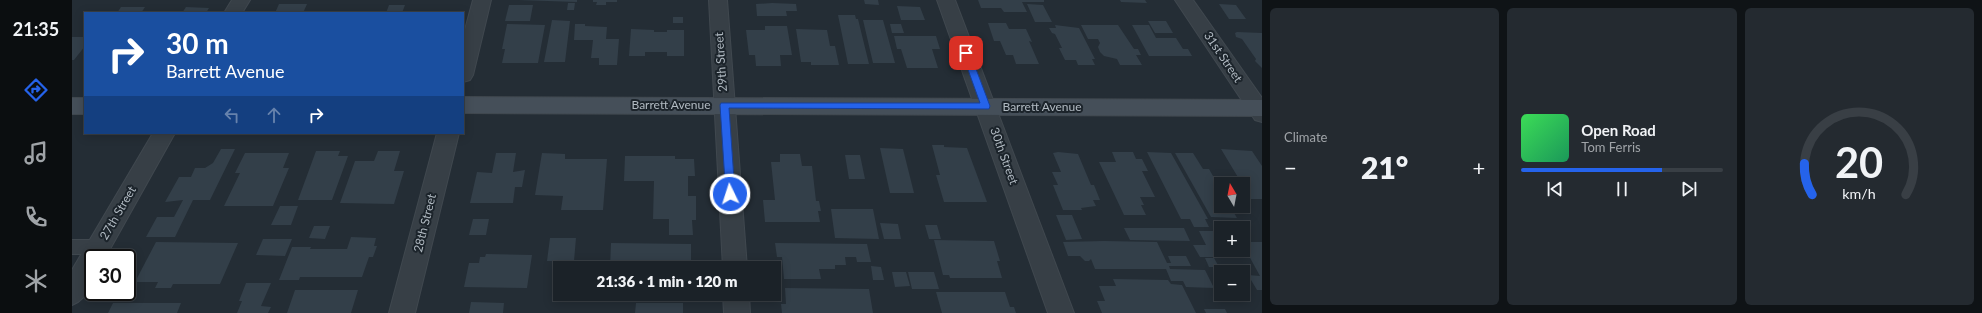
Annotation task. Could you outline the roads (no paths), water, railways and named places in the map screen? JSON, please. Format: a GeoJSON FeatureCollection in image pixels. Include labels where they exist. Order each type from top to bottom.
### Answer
{"type":"FeatureCollection","features":[{"type":"Feature","properties":{"kind":"main road","name":"Barrett Avenue"},"geometry":{"type":"LineString","coordinates":[[464,105],[986,106],[1261,110]]}},
{"type":"Feature","properties":{"kind":"main road"},"geometry":{"type":"LineString","coordinates":[[72,106],[84,106]]}},
{"type":"Feature","properties":{"kind":"street"},"geometry":{"type":"LineString","coordinates":[[234,12],[240,0]]}},
{"type":"Feature","properties":{"kind":"street"},"geometry":{"type":"LineString","coordinates":[[464,71],[482,0]]}},
{"type":"Feature","properties":{"kind":"street","name":"29th Street"},"geometry":{"type":"LineString","coordinates":[[718,0],[735,261]]}},
{"type":"Feature","properties":{"kind":"street","name":"30th Street"},"geometry":{"type":"LineString","coordinates":[[946,0],[1062,313]]}},
{"type":"Feature","properties":{"kind":"street","name":"31st Street"},"geometry":{"type":"LineString","coordinates":[[1184,0],[1261,110]]}},
{"type":"Feature","properties":{"kind":"street","name":"27th Street"},"geometry":{"type":"LineString","coordinates":[[72,293],[163,134]]}},
{"type":"Feature","properties":{"kind":"street","name":"28th Street"},"geometry":{"type":"LineString","coordinates":[[402,313],[448,134]]}},
{"type":"Feature","properties":{"kind":"street"},"geometry":{"type":"LineString","coordinates":[[736,301],[737,313]]}},
{"type":"Feature","properties":{"kind":"lane"},"geometry":{"type":"LineString","coordinates":[[72,247],[98,247]]}}]}
